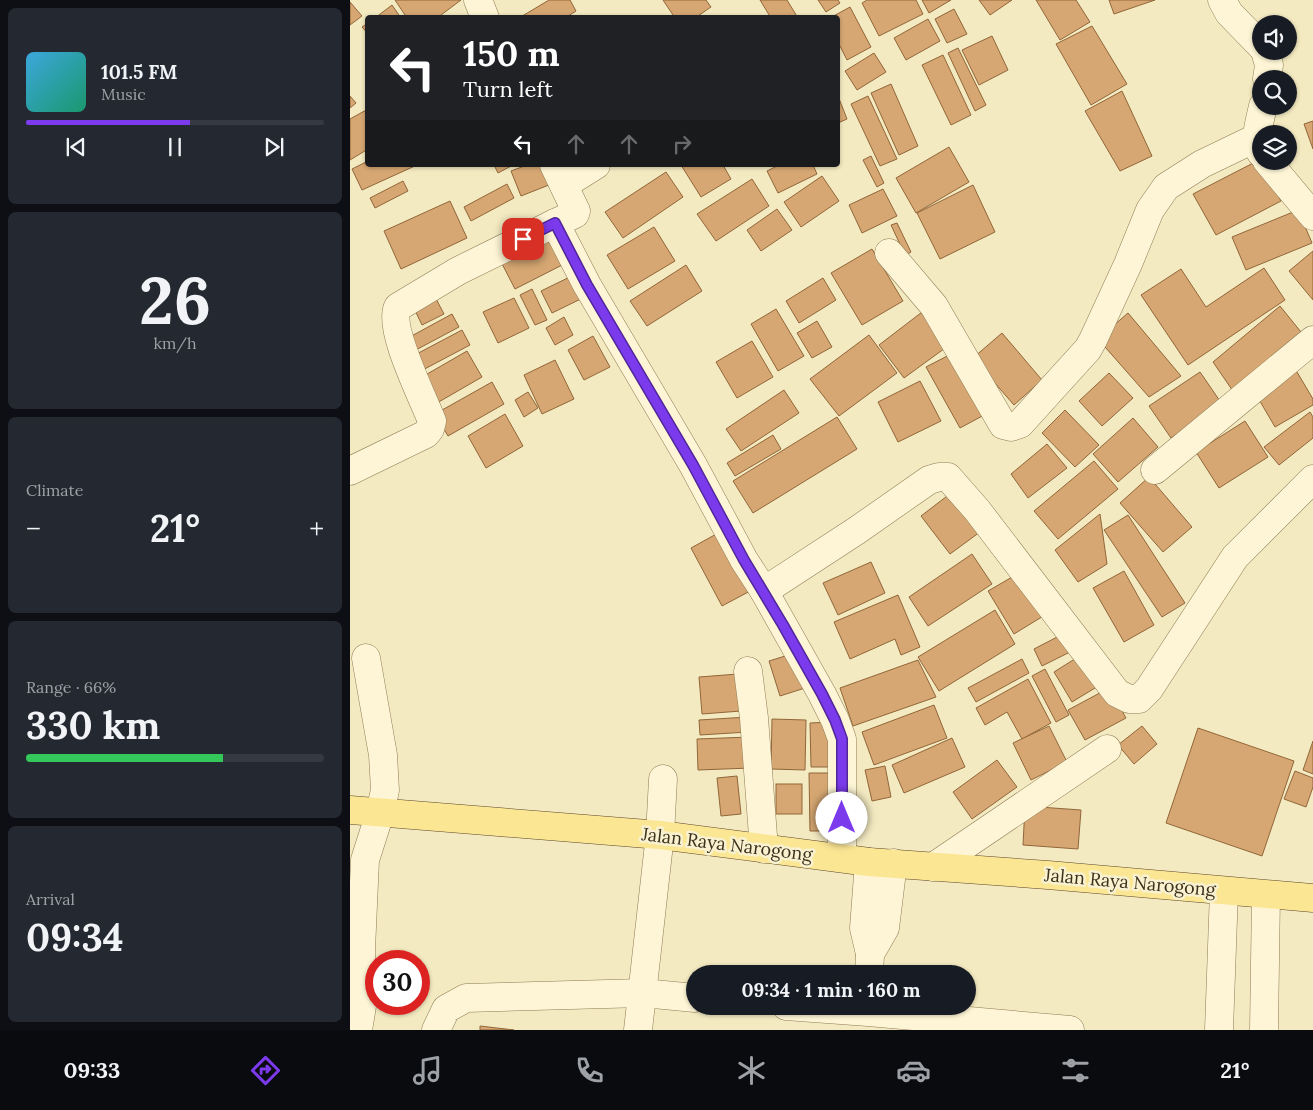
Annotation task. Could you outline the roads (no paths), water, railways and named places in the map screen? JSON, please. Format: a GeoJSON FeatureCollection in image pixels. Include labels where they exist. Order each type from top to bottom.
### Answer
{"type":"FeatureCollection","features":[{"type":"Feature","properties":{"kind":"main road","name":"Jalan Raya Narogong"},"geometry":{"type":"LineString","coordinates":[[350,810],[380,814],[660,835],[933,867],[1313,898]]}},
{"type":"Feature","properties":{"kind":"street"},"geometry":{"type":"LineString","coordinates":[[478,0],[484,15]]}},
{"type":"Feature","properties":{"kind":"street"},"geometry":{"type":"LineString","coordinates":[[1233,4],[1252,32]]}},
{"type":"Feature","properties":{"kind":"street"},"geometry":{"type":"LineString","coordinates":[[890,253],[934,306],[1003,425],[1011,427],[1020,424],[1088,349],[1128,264],[1150,210],[1166,186],[1202,164],[1252,152]]}},
{"type":"Feature","properties":{"kind":"street"},"geometry":{"type":"LineString","coordinates":[[353,462],[426,434],[430,429],[432,421],[399,342],[395,315],[398,306],[458,270],[575,214],[576,211],[559,175],[589,167]]}},
{"type":"Feature","properties":{"kind":"street"},"geometry":{"type":"LineString","coordinates":[[1277,170],[1313,216]]}},
{"type":"Feature","properties":{"kind":"street"},"geometry":{"type":"LineString","coordinates":[[555,223],[587,285],[693,465],[744,560],[764,591],[835,720],[842,739],[842,857]]}},
{"type":"Feature","properties":{"kind":"street"},"geometry":{"type":"LineString","coordinates":[[1155,470],[1313,340]]}},
{"type":"Feature","properties":{"kind":"street"},"geometry":{"type":"LineString","coordinates":[[764,591],[856,531],[929,480],[939,477],[948,478],[977,510],[1117,693],[1129,700],[1139,699],[1149,689],[1235,557],[1313,479]]}},
{"type":"Feature","properties":{"kind":"street"},"geometry":{"type":"LineString","coordinates":[[358,1030],[362,1006],[361,950],[365,860],[380,814],[385,790],[383,755],[366,658]]}},
{"type":"Feature","properties":{"kind":"street"},"geometry":{"type":"LineString","coordinates":[[748,671],[754,718],[764,848]]}},
{"type":"Feature","properties":{"kind":"street"},"geometry":{"type":"LineString","coordinates":[[933,867],[1107,749]]}},
{"type":"Feature","properties":{"kind":"street"},"geometry":{"type":"LineString","coordinates":[[638,1030],[660,835],[663,779]]}},
{"type":"Feature","properties":{"kind":"street"},"geometry":{"type":"LineString","coordinates":[[869,964],[864,928],[881,862]]}},
{"type":"Feature","properties":{"kind":"street"},"geometry":{"type":"LineString","coordinates":[[1219,1030],[1224,891]]}},
{"type":"Feature","properties":{"kind":"street"},"geometry":{"type":"LineString","coordinates":[[1264,1030],[1266,895]]}},
{"type":"Feature","properties":{"kind":"street"},"geometry":{"type":"LineString","coordinates":[[436,1030],[446,1009],[466,998],[643,993],[686,997]]}},
{"type":"Feature","properties":{"kind":"street"},"geometry":{"type":"LineString","coordinates":[[867,1016],[1070,1030]]}}]}
